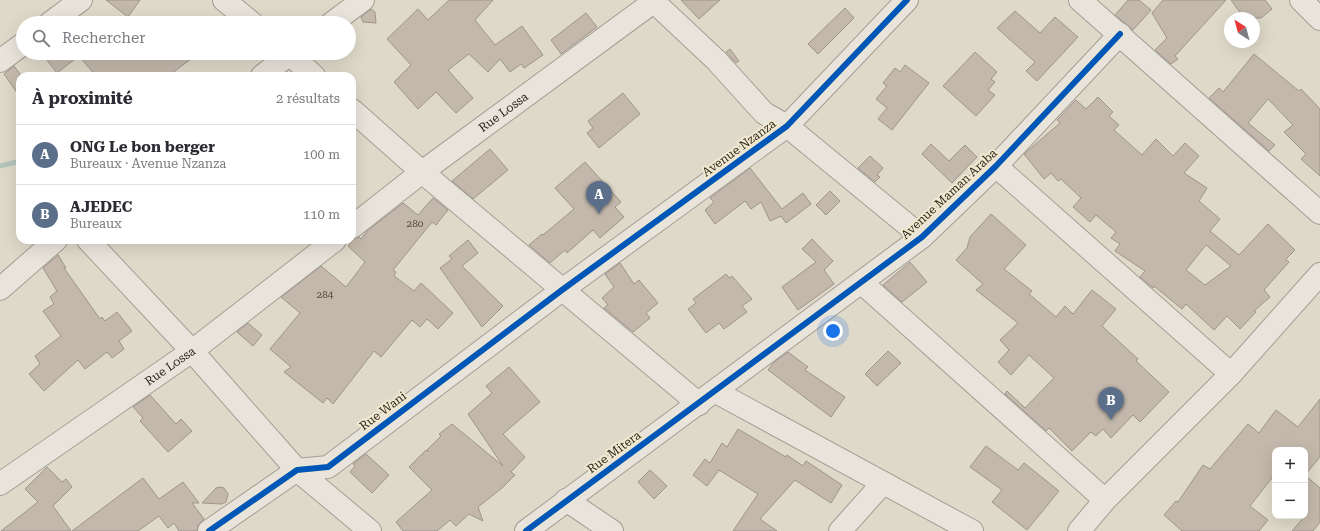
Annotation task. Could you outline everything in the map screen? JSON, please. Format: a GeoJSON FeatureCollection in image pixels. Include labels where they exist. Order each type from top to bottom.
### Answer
{"type":"FeatureCollection","features":[{"type":"Feature","properties":{"kind":"street"},"geometry":{"type":"LineString","coordinates":[[59,16],[80,0]]}},
{"type":"Feature","properties":{"kind":"street"},"geometry":{"type":"LineString","coordinates":[[224,0],[243,16]]}},
{"type":"Feature","properties":{"kind":"street"},"geometry":{"type":"LineString","coordinates":[[341,16],[363,0]]}},
{"type":"Feature","properties":{"kind":"street","name":"Avenue Nzanza"},"geometry":{"type":"LineString","coordinates":[[562,290],[787,126],[907,0]]}},
{"type":"Feature","properties":{"kind":"street"},"geometry":{"type":"LineString","coordinates":[[1080,0],[1320,213]]}},
{"type":"Feature","properties":{"kind":"street"},"geometry":{"type":"LineString","coordinates":[[1301,0],[1320,19]]}},
{"type":"Feature","properties":{"kind":"street"},"geometry":{"type":"LineString","coordinates":[[654,1],[716,60],[764,113],[787,126],[922,237]]}},
{"type":"Feature","properties":{"kind":"street","name":"Rue Lossa"},"geometry":{"type":"LineString","coordinates":[[356,224],[422,172],[654,1]]}},
{"type":"Feature","properties":{"kind":"street","name":"Avenue Maman Araba"},"geometry":{"type":"LineString","coordinates":[[707,398],[922,237],[996,166],[1120,34]]}},
{"type":"Feature","properties":{"kind":"street"},"geometry":{"type":"LineString","coordinates":[[0,61],[16,49]]}},
{"type":"Feature","properties":{"kind":"street"},"geometry":{"type":"LineString","coordinates":[[267,72],[281,60]]}},
{"type":"Feature","properties":{"kind":"street"},"geometry":{"type":"LineString","coordinates":[[297,60],[310,72]]}},
{"type":"Feature","properties":{"kind":"street"},"geometry":{"type":"LineString","coordinates":[[356,114],[422,172],[562,290],[707,398],[883,484],[972,531]]}},
{"type":"Feature","properties":{"kind":"street"},"geometry":{"type":"LineString","coordinates":[[996,166],[1231,374]]}},
{"type":"Feature","properties":{"kind":"street"},"geometry":{"type":"LineString","coordinates":[[0,289],[51,244]]}},
{"type":"Feature","properties":{"kind":"street"},"geometry":{"type":"LineString","coordinates":[[92,244],[192,351],[298,470],[370,531]]}},
{"type":"Feature","properties":{"kind":"street","name":"Rue Lossa"},"geometry":{"type":"LineString","coordinates":[[0,484],[192,351],[330,244]]}},
{"type":"Feature","properties":{"kind":"street"},"geometry":{"type":"LineString","coordinates":[[1079,531],[1105,500],[1231,374],[1320,274]]}},
{"type":"Feature","properties":{"kind":"street"},"geometry":{"type":"LineString","coordinates":[[862,283],[1105,500]]}},
{"type":"Feature","properties":{"kind":"street","name":"Rue Wani"},"geometry":{"type":"LineString","coordinates":[[208,531],[298,470],[328,467],[562,290]]}},
{"type":"Feature","properties":{"kind":"street","name":"Rue Mitera"},"geometry":{"type":"LineString","coordinates":[[526,531],[566,500],[707,398]]}},
{"type":"Feature","properties":{"kind":"street"},"geometry":{"type":"LineString","coordinates":[[840,531],[883,484]]}},
{"type":"Feature","properties":{"kind":"street"},"geometry":{"type":"LineString","coordinates":[[566,500],[612,531]]}},
{"type":"Feature","properties":{"kind":"building"},"geometry":{"type":"Polygon","coordinates":[[[106,0],[140,0],[129,16],[106,0]]]}},
{"type":"Feature","properties":{"kind":"building"},"geometry":{"type":"Polygon","coordinates":[[[449,0],[493,0],[475,20],[495,45],[522,26],[543,55],[524,68],[521,64],[510,72],[500,59],[488,72],[469,54],[448,70],[473,98],[456,113],[436,92],[418,109],[394,82],[411,65],[387,39],[418,9],[428,20],[449,0]]]}},
{"type":"Feature","properties":{"kind":"building"},"geometry":{"type":"Polygon","coordinates":[[[681,0],[720,0],[699,19],[681,0]]]}},
{"type":"Feature","properties":{"kind":"building"},"geometry":{"type":"Polygon","coordinates":[[[1128,0],[1139,0],[1151,10],[1133,30],[1115,15],[1128,0]]]}},
{"type":"Feature","properties":{"kind":"building"},"geometry":{"type":"Polygon","coordinates":[[[1163,0],[1226,0],[1175,56],[1178,59],[1171,64],[1155,50],[1167,38],[1152,13],[1163,0]]]}},
{"type":"Feature","properties":{"kind":"building"},"geometry":{"type":"Polygon","coordinates":[[[1231,0],[1265,0],[1272,9],[1261,18],[1260,12],[1240,12],[1231,0]]]}},
{"type":"Feature","properties":{"kind":"building"},"geometry":{"type":"Polygon","coordinates":[[[845,8],[854,18],[818,54],[808,44],[845,8]]]}},
{"type":"Feature","properties":{"kind":"building"},"geometry":{"type":"Polygon","coordinates":[[[371,9],[375,12],[376,23],[363,22],[361,17],[371,9]]]}},
{"type":"Feature","properties":{"kind":"building"},"geometry":{"type":"Polygon","coordinates":[[[1015,11],[1040,33],[1055,17],[1078,37],[1037,81],[1026,71],[1035,62],[997,28],[1015,11]]]}},
{"type":"Feature","properties":{"kind":"building"},"geometry":{"type":"Polygon","coordinates":[[[586,13],[597,27],[561,54],[551,40],[586,13]]]}},
{"type":"Feature","properties":{"kind":"building"},"geometry":{"type":"Polygon","coordinates":[[[730,49],[739,61],[736,63],[726,52],[730,49]]]}},
{"type":"Feature","properties":{"kind":"building"},"geometry":{"type":"Polygon","coordinates":[[[975,52],[997,72],[991,79],[995,82],[988,90],[995,95],[976,116],[943,86],[975,52]]]}},
{"type":"Feature","properties":{"kind":"building"},"geometry":{"type":"Polygon","coordinates":[[[1254,54],[1299,91],[1301,89],[1320,109],[1320,176],[1301,159],[1306,154],[1284,132],[1293,125],[1268,99],[1248,123],[1275,145],[1269,151],[1209,98],[1219,88],[1223,92],[1254,54]]]}},
{"type":"Feature","properties":{"kind":"building"},"geometry":{"type":"Polygon","coordinates":[[[47,60],[74,60],[58,72],[56,72],[47,60]]]}},
{"type":"Feature","properties":{"kind":"building"},"geometry":{"type":"Polygon","coordinates":[[[82,60],[190,60],[173,72],[93,72],[82,60]]]}},
{"type":"Feature","properties":{"kind":"building"},"geometry":{"type":"Polygon","coordinates":[[[905,65],[929,83],[892,130],[878,119],[887,108],[876,99],[887,86],[883,83],[895,68],[900,72],[905,65]]]}},
{"type":"Feature","properties":{"kind":"building"},"geometry":{"type":"Polygon","coordinates":[[[14,66],[18,72],[16,72],[16,91],[4,74],[14,66]]]}},
{"type":"Feature","properties":{"kind":"building"},"geometry":{"type":"Polygon","coordinates":[[[623,93],[640,114],[599,148],[587,133],[593,128],[588,121],[623,93]]]}},
{"type":"Feature","properties":{"kind":"building"},"geometry":{"type":"Polygon","coordinates":[[[1098,97],[1113,112],[1109,116],[1119,125],[1114,130],[1142,155],[1156,139],[1173,156],[1185,143],[1199,156],[1184,173],[1207,188],[1199,201],[1220,219],[1210,231],[1239,255],[1268,224],[1295,250],[1286,259],[1289,262],[1264,290],[1270,297],[1254,311],[1256,312],[1240,329],[1227,316],[1214,330],[1186,304],[1182,309],[1154,286],[1153,288],[1140,277],[1145,271],[1115,251],[1120,244],[1111,238],[1116,232],[1096,215],[1090,222],[1073,207],[1081,198],[1061,179],[1058,181],[1051,173],[1044,179],[1024,154],[1060,123],[1057,120],[1076,100],[1086,109],[1098,97]],[[1206,245],[1186,270],[1205,285],[1231,266],[1206,245]]]}},
{"type":"Feature","properties":{"kind":"building"},"geometry":{"type":"Polygon","coordinates":[[[931,144],[949,161],[965,145],[977,157],[952,183],[922,154],[931,144]]]}},
{"type":"Feature","properties":{"kind":"building"},"geometry":{"type":"Polygon","coordinates":[[[490,149],[508,170],[473,199],[452,181],[490,149]]]}},
{"type":"Feature","properties":{"kind":"building"},"geometry":{"type":"Polygon","coordinates":[[[870,156],[883,168],[877,175],[880,177],[875,182],[858,168],[870,156]]]}},
{"type":"Feature","properties":{"kind":"building"},"geometry":{"type":"Polygon","coordinates":[[[585,162],[621,202],[615,207],[624,217],[600,238],[593,230],[567,253],[565,250],[550,263],[529,245],[574,209],[555,188],[585,162]]]}},
{"type":"Feature","properties":{"kind":"building"},"geometry":{"type":"Polygon","coordinates":[[[750,168],[782,209],[803,193],[811,204],[786,223],[781,216],[770,221],[761,202],[751,209],[745,201],[715,224],[705,210],[714,202],[710,198],[750,168]]]}},
{"type":"Feature","properties":{"kind":"building"},"geometry":{"type":"Polygon","coordinates":[[[830,191],[840,201],[826,215],[816,205],[830,191]]]}},
{"type":"Feature","properties":{"kind":"building"},"geometry":{"type":"Polygon","coordinates":[[[433,198],[448,210],[436,225],[432,222],[393,270],[396,272],[394,276],[414,291],[421,283],[453,313],[438,329],[427,319],[420,327],[412,320],[381,357],[374,351],[333,404],[327,398],[323,403],[284,372],[291,367],[270,349],[300,313],[281,297],[321,266],[346,287],[365,262],[348,246],[350,244],[356,244],[356,238],[359,237],[361,239],[367,231],[403,203],[418,215],[433,198]]]}},
{"type":"Feature","properties":{"kind":"building"},"geometry":{"type":"Polygon","coordinates":[[[991,214],[1026,245],[1004,269],[1032,291],[1029,294],[1056,317],[1065,306],[1073,314],[1092,290],[1116,309],[1102,326],[1138,359],[1136,361],[1169,392],[1140,422],[1133,415],[1111,438],[1103,429],[1096,436],[1091,432],[1072,451],[1049,428],[1046,431],[1005,394],[1007,391],[1025,408],[1054,378],[1029,355],[1011,375],[998,362],[1009,350],[1000,340],[1018,323],[976,290],[983,284],[956,260],[967,248],[970,237],[991,214]]]}},
{"type":"Feature","properties":{"kind":"building"},"geometry":{"type":"Polygon","coordinates":[[[812,239],[833,261],[824,270],[834,284],[798,310],[782,287],[816,262],[802,249],[812,239]]]}},
{"type":"Feature","properties":{"kind":"building"},"geometry":{"type":"Polygon","coordinates":[[[468,240],[478,253],[462,266],[503,306],[482,327],[440,268],[452,259],[449,256],[468,240]]]}},
{"type":"Feature","properties":{"kind":"building"},"geometry":{"type":"Polygon","coordinates":[[[58,255],[66,268],[64,268],[100,319],[102,317],[105,321],[117,312],[132,331],[119,341],[124,349],[112,358],[107,352],[85,369],[78,360],[44,391],[29,374],[40,364],[35,356],[61,336],[43,311],[54,304],[50,297],[57,291],[43,268],[58,255]]]}},
{"type":"Feature","properties":{"kind":"building"},"geometry":{"type":"Polygon","coordinates":[[[910,262],[927,282],[902,302],[883,285],[910,262]]]}},
{"type":"Feature","properties":{"kind":"building"},"geometry":{"type":"Polygon","coordinates":[[[620,263],[634,284],[639,280],[658,303],[646,313],[650,318],[633,332],[604,308],[608,305],[602,298],[614,287],[605,274],[620,263]]]}},
{"type":"Feature","properties":{"kind":"building"},"geometry":{"type":"Polygon","coordinates":[[[726,274],[729,278],[732,276],[752,299],[742,306],[747,312],[724,329],[719,323],[706,333],[688,309],[696,303],[693,299],[726,274]]]}},
{"type":"Feature","properties":{"kind":"building"},"geometry":{"type":"Polygon","coordinates":[[[248,323],[262,335],[253,346],[237,332],[248,323]]]}},
{"type":"Feature","properties":{"kind":"building"},"geometry":{"type":"Polygon","coordinates":[[[888,351],[901,363],[877,386],[865,374],[888,351]]]}},
{"type":"Feature","properties":{"kind":"building"},"geometry":{"type":"Polygon","coordinates":[[[788,352],[808,367],[805,370],[845,397],[831,417],[768,370],[774,362],[788,352]]]}},
{"type":"Feature","properties":{"kind":"building"},"geometry":{"type":"Polygon","coordinates":[[[509,367],[540,402],[503,434],[525,457],[511,472],[515,475],[502,488],[478,507],[483,521],[469,514],[456,526],[450,520],[437,531],[403,531],[396,522],[432,490],[409,467],[426,450],[428,452],[427,450],[441,436],[439,434],[452,424],[503,466],[468,414],[492,393],[486,386],[509,367]]]}},
{"type":"Feature","properties":{"kind":"building"},"geometry":{"type":"Polygon","coordinates":[[[150,395],[176,424],[181,419],[192,431],[168,452],[140,421],[143,418],[133,407],[150,395]]]}},
{"type":"Feature","properties":{"kind":"building"},"geometry":{"type":"Polygon","coordinates":[[[1320,399],[1320,457],[1308,471],[1308,447],[1272,447],[1272,478],[1250,506],[1268,520],[1259,531],[1182,531],[1164,515],[1176,501],[1178,502],[1203,465],[1210,469],[1248,424],[1259,433],[1276,410],[1298,427],[1320,399]]]}},
{"type":"Feature","properties":{"kind":"building"},"geometry":{"type":"Polygon","coordinates":[[[738,429],[786,457],[787,455],[803,466],[806,461],[842,485],[831,503],[795,480],[760,519],[777,531],[733,531],[758,494],[719,470],[707,486],[693,475],[705,459],[710,463],[722,443],[727,447],[738,429]]]}},
{"type":"Feature","properties":{"kind":"building"},"geometry":{"type":"Polygon","coordinates":[[[986,446],[1018,470],[1024,463],[1059,491],[1027,530],[992,502],[1002,490],[970,467],[986,446]]]}},
{"type":"Feature","properties":{"kind":"building"},"geometry":{"type":"Polygon","coordinates":[[[366,454],[389,475],[372,493],[350,472],[355,466],[353,464],[366,454]]]}},
{"type":"Feature","properties":{"kind":"building"},"geometry":{"type":"Polygon","coordinates":[[[47,467],[62,482],[66,479],[72,487],[53,506],[71,531],[1,531],[38,502],[25,489],[47,467]]]}},
{"type":"Feature","properties":{"kind":"building"},"geometry":{"type":"Polygon","coordinates":[[[650,470],[667,486],[654,499],[638,482],[650,470]]]}},
{"type":"Feature","properties":{"kind":"building"},"geometry":{"type":"Polygon","coordinates":[[[143,478],[159,499],[183,482],[199,503],[192,503],[204,519],[198,525],[197,531],[179,531],[174,523],[168,528],[159,516],[138,531],[72,531],[143,478]]]}},
{"type":"Feature","properties":{"kind":"building"},"geometry":{"type":"Polygon","coordinates":[[[1308,478],[1320,488],[1320,522],[1313,531],[1292,531],[1302,519],[1308,519],[1308,478]]]}},
{"type":"Feature","properties":{"kind":"building"},"geometry":{"type":"Polygon","coordinates":[[[216,488],[224,488],[228,494],[226,502],[222,504],[202,503],[216,488]]]}},
{"type":"Feature","properties":{"kind":"waterway"},"geometry":{"type":"LineString","coordinates":[[0,166],[16,162]]}},
{"type":"Feature","properties":{"kind":"cycle path"},"geometry":{"type":"LineString","coordinates":[[209,531],[297,470],[328,467],[562,290],[787,126],[907,0]]}},
{"type":"Feature","properties":{"kind":"cycle path"},"geometry":{"type":"LineString","coordinates":[[526,531],[922,237],[996,166],[1120,34]]}},
{"type":"Feature","properties":{"kind":"place","name":"ONG Le bon berger"},"geometry":{"type":"Point","coordinates":[599,214]}},
{"type":"Feature","properties":{"kind":"place","name":"AJEDEC"},"geometry":{"type":"Point","coordinates":[1111,420]}}]}
